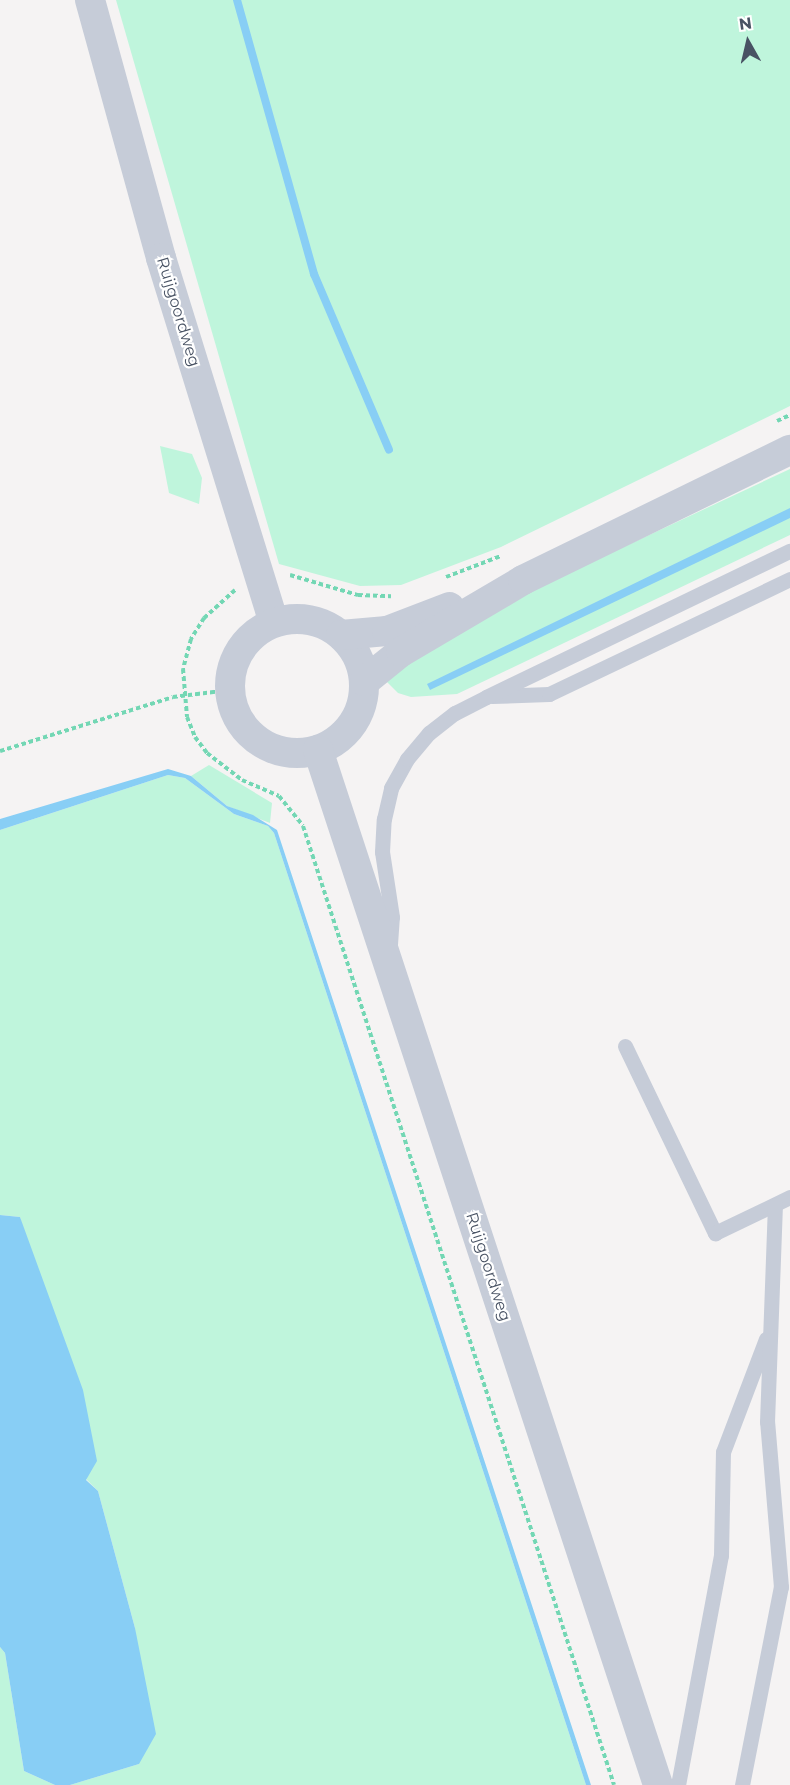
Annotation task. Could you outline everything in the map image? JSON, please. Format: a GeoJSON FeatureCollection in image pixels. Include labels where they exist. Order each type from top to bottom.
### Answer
{"type":"FeatureCollection","features":[{"type":"Feature","properties":{"kind":"street","name":"Ruijgoordweg"},"geometry":{"type":"LineString","coordinates":[[90,0],[161,258],[274,622]]}},
{"type":"Feature","properties":{"kind":"street"},"geometry":{"type":"LineString","coordinates":[[365,681],[401,652],[523,580],[790,450]]}},
{"type":"Feature","properties":{"kind":"street"},"geometry":{"type":"LineString","coordinates":[[341,635],[387,631],[523,580]]}},
{"type":"Feature","properties":{"kind":"street"},"geometry":{"type":"LineString","coordinates":[[309,619],[341,635],[357,656],[365,681],[358,716],[334,742],[318,750],[284,752],[253,736],[234,707],[230,690],[237,657],[246,642],[274,622],[309,619]]}},
{"type":"Feature","properties":{"kind":"street","name":"Ruijgoordweg"},"geometry":{"type":"LineString","coordinates":[[318,750],[658,1785]]}},
{"type":"Feature","properties":{"kind":"lane"},"geometry":{"type":"LineString","coordinates":[[389,965],[392,917],[382,852],[391,788],[407,759],[429,733],[455,712],[790,551]]}},
{"type":"Feature","properties":{"kind":"lane"},"geometry":{"type":"LineString","coordinates":[[486,697],[549,694],[790,579]]}},
{"type":"Feature","properties":{"kind":"lane"},"geometry":{"type":"LineString","coordinates":[[626,1046],[715,1233],[790,1197]]}},
{"type":"Feature","properties":{"kind":"lane"},"geometry":{"type":"LineString","coordinates":[[742,1785],[781,1587],[767,1422],[775,1205]]}},
{"type":"Feature","properties":{"kind":"lane"},"geometry":{"type":"LineString","coordinates":[[678,1785],[721,1555],[723,1452],[770,1328]]}},
{"type":"Feature","properties":{"kind":"path"},"geometry":{"type":"LineString","coordinates":[[769,425],[790,415]]}},
{"type":"Feature","properties":{"kind":"path"},"geometry":{"type":"LineString","coordinates":[[444,578],[505,555]]}},
{"type":"Feature","properties":{"kind":"path"},"geometry":{"type":"LineString","coordinates":[[395,595],[358,595],[284,574],[243,585],[222,599],[195,632],[183,669],[184,696],[195,737],[207,753],[242,780],[279,796],[296,813],[303,826],[614,1785]]}},
{"type":"Feature","properties":{"kind":"path"},"geometry":{"type":"LineString","coordinates":[[0,751],[184,696],[230,690]]}},
{"type":"Feature","properties":{"kind":"green space"},"geometry":{"type":"Polygon","coordinates":[[[116,0],[790,0],[790,406],[501,547],[401,585],[360,586],[279,564],[116,0]]]}},
{"type":"Feature","properties":{"kind":"green space"},"geometry":{"type":"Polygon","coordinates":[[[160,446],[192,454],[202,478],[199,504],[169,493],[160,446]]]}},
{"type":"Feature","properties":{"kind":"green space"},"geometry":{"type":"Polygon","coordinates":[[[790,469],[790,535],[457,694],[411,697],[398,693],[386,681],[394,667],[521,595],[790,469]]]}},
{"type":"Feature","properties":{"kind":"green space"},"geometry":{"type":"Polygon","coordinates":[[[209,765],[272,803],[270,823],[227,806],[191,776],[209,765]]]}},
{"type":"Feature","properties":{"kind":"green space"},"geometry":{"type":"Polygon","coordinates":[[[168,775],[185,778],[234,814],[268,826],[274,833],[586,1785],[70,1785],[139,1764],[135,1628],[98,1491],[86,1479],[20,1217],[0,1215],[0,830],[168,775]]]}},
{"type":"Feature","properties":{"kind":"green space"},"geometry":{"type":"Polygon","coordinates":[[[0,1647],[5,1653],[24,1771],[55,1785],[0,1785],[0,1647]]]}},
{"type":"Feature","properties":{"kind":"water"},"geometry":{"type":"Polygon","coordinates":[[[790,508],[790,518],[430,690],[427,684],[790,508]]]}},
{"type":"Feature","properties":{"kind":"water"},"geometry":{"type":"Polygon","coordinates":[[[168,769],[191,776],[227,806],[253,815],[277,830],[591,1785],[586,1785],[274,833],[268,826],[234,814],[185,778],[168,775],[0,830],[0,819],[168,769]]]}},
{"type":"Feature","properties":{"kind":"water"},"geometry":{"type":"Polygon","coordinates":[[[0,1215],[20,1217],[83,1390],[97,1461],[86,1480],[98,1491],[135,1628],[156,1734],[139,1764],[70,1785],[55,1785],[24,1771],[5,1653],[0,1647],[0,1215]]]}},
{"type":"Feature","properties":{"kind":"waterway"},"geometry":{"type":"LineString","coordinates":[[237,0],[314,274],[389,450]]}}]}
